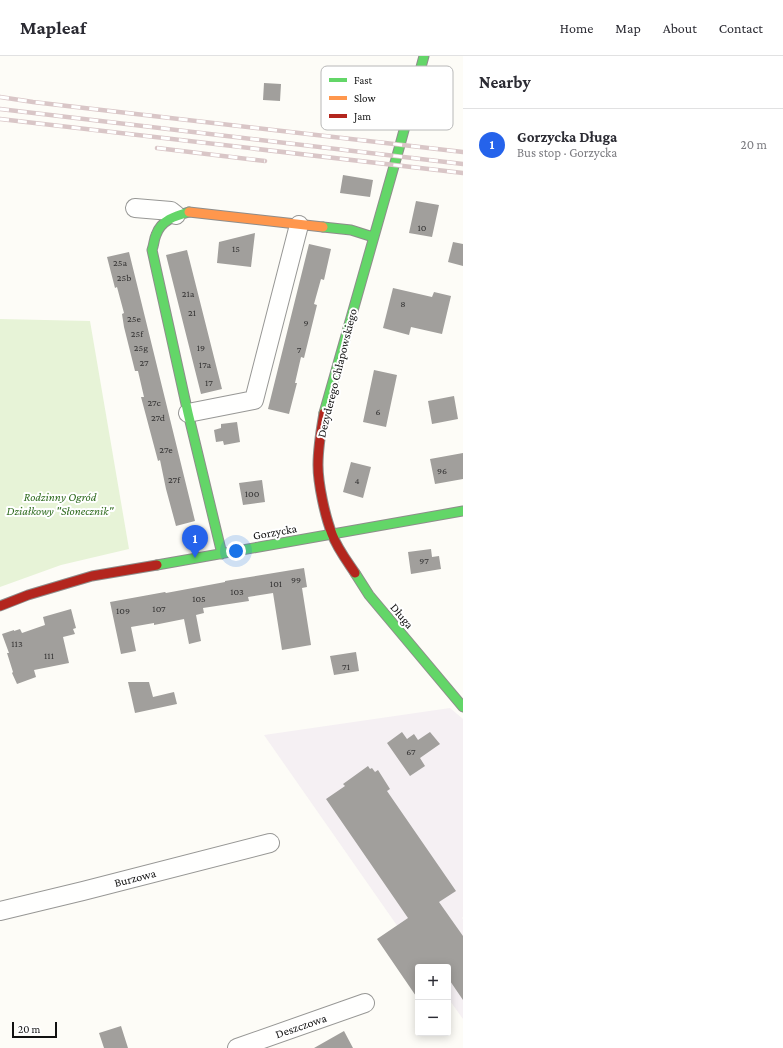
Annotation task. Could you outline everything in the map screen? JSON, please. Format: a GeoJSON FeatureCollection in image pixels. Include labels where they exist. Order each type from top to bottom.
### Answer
{"type":"FeatureCollection","features":[{"type":"Feature","properties":{"kind":"street","name":"Dezyderego Chłapowskiego"},"geometry":{"type":"LineString","coordinates":[[421,66],[424,56]]}},
{"type":"Feature","properties":{"kind":"street","name":"Dezyderego Chłapowskiego"},"geometry":{"type":"LineString","coordinates":[[332,534],[326,514],[318,465],[319,444],[324,412],[404,130]]}},
{"type":"Feature","properties":{"kind":"street"},"geometry":{"type":"LineString","coordinates":[[135,208],[171,211],[176,215]]}},
{"type":"Feature","properties":{"kind":"street"},"geometry":{"type":"LineString","coordinates":[[222,554],[188,413],[152,250],[156,232],[165,222],[176,215],[191,212],[351,230],[373,237]]}},
{"type":"Feature","properties":{"kind":"street"},"geometry":{"type":"LineString","coordinates":[[188,413],[254,400],[299,225]]}},
{"type":"Feature","properties":{"kind":"street","name":"Gorzycka"},"geometry":{"type":"LineString","coordinates":[[0,606],[28,595],[92,576],[463,511]]}},
{"type":"Feature","properties":{"kind":"street","name":"Długa"},"geometry":{"type":"LineString","coordinates":[[332,534],[346,560],[369,595],[463,707]]}},
{"type":"Feature","properties":{"kind":"street","name":"Burzowa"},"geometry":{"type":"LineString","coordinates":[[0,911],[270,843]]}},
{"type":"Feature","properties":{"kind":"street","name":"Deszczowa"},"geometry":{"type":"LineString","coordinates":[[237,1048],[365,1003]]}},
{"type":"Feature","properties":{"kind":"shaded area"},"geometry":{"type":"Polygon","coordinates":[[[450,708],[463,719],[463,1019],[451,1002],[451,964],[424,964],[264,735],[450,708]]]}},
{"type":"Feature","properties":{"kind":"green space","name":"Rodzinny Ogród Działkowy \"Słonecznik\""},"geometry":{"type":"Polygon","coordinates":[[[0,319],[90,321],[129,549],[61,565],[0,587],[0,319]]]}},
{"type":"Feature","properties":{"kind":"building"},"geometry":{"type":"Polygon","coordinates":[[[264,83],[281,84],[280,101],[263,100],[264,83]]]}},
{"type":"Feature","properties":{"kind":"building"},"geometry":{"type":"Polygon","coordinates":[[[343,175],[373,180],[370,197],[340,193],[343,175]]]}},
{"type":"Feature","properties":{"kind":"building"},"geometry":{"type":"Polygon","coordinates":[[[416,201],[439,205],[432,237],[409,233],[416,201]]]}},
{"type":"Feature","properties":{"kind":"building"},"geometry":{"type":"Polygon","coordinates":[[[255,233],[251,267],[217,263],[219,242],[255,233]]]}},
{"type":"Feature","properties":{"kind":"building"},"geometry":{"type":"Polygon","coordinates":[[[453,242],[463,244],[463,266],[448,262],[453,242]]]}},
{"type":"Feature","properties":{"kind":"building"},"geometry":{"type":"Polygon","coordinates":[[[309,244],[331,249],[324,280],[321,279],[314,304],[317,305],[304,358],[301,357],[295,383],[297,383],[289,414],[268,409],[309,244]]]}},
{"type":"Feature","properties":{"kind":"building"},"geometry":{"type":"Polygon","coordinates":[[[187,250],[222,389],[201,394],[166,255],[187,250]]]}},
{"type":"Feature","properties":{"kind":"building"},"geometry":{"type":"Polygon","coordinates":[[[129,252],[195,521],[176,526],[160,460],[158,461],[141,397],[144,397],[138,371],[135,371],[124,327],[122,314],[124,313],[117,287],[115,288],[107,257],[129,252]]]}},
{"type":"Feature","properties":{"kind":"building"},"geometry":{"type":"Polygon","coordinates":[[[393,288],[432,297],[434,292],[451,296],[442,334],[411,327],[409,335],[383,328],[393,288]]]}},
{"type":"Feature","properties":{"kind":"building"},"geometry":{"type":"Polygon","coordinates":[[[374,370],[397,375],[386,427],[363,422],[374,370]]]}},
{"type":"Feature","properties":{"kind":"building"},"geometry":{"type":"Polygon","coordinates":[[[454,396],[458,419],[432,424],[428,401],[454,396]]]}},
{"type":"Feature","properties":{"kind":"building"},"geometry":{"type":"Polygon","coordinates":[[[237,422],[240,442],[224,445],[223,441],[216,442],[214,430],[221,428],[221,424],[237,422]]]}},
{"type":"Feature","properties":{"kind":"building"},"geometry":{"type":"Polygon","coordinates":[[[463,453],[463,479],[435,484],[430,459],[463,453]]]}},
{"type":"Feature","properties":{"kind":"building"},"geometry":{"type":"Polygon","coordinates":[[[351,462],[371,467],[363,498],[343,492],[351,462]]]}},
{"type":"Feature","properties":{"kind":"building"},"geometry":{"type":"Polygon","coordinates":[[[262,480],[265,502],[243,505],[239,483],[262,480]]]}},
{"type":"Feature","properties":{"kind":"building"},"geometry":{"type":"Polygon","coordinates":[[[431,549],[432,557],[439,556],[441,569],[411,574],[408,552],[431,549]]]}},
{"type":"Feature","properties":{"kind":"building"},"geometry":{"type":"Polygon","coordinates":[[[304,568],[307,587],[302,588],[311,645],[282,650],[273,593],[248,597],[249,601],[203,608],[204,613],[196,615],[201,641],[189,644],[184,619],[154,625],[154,623],[131,627],[136,651],[121,654],[110,602],[304,568]]]}},
{"type":"Feature","properties":{"kind":"building"},"geometry":{"type":"Polygon","coordinates":[[[71,609],[76,628],[73,629],[75,634],[63,637],[69,663],[34,670],[36,677],[17,684],[12,673],[13,672],[7,653],[9,653],[2,634],[20,629],[22,633],[45,625],[43,617],[71,609]]]}},
{"type":"Feature","properties":{"kind":"building"},"geometry":{"type":"Polygon","coordinates":[[[356,652],[359,671],[334,675],[330,656],[356,652]]]}},
{"type":"Feature","properties":{"kind":"building"},"geometry":{"type":"Polygon","coordinates":[[[128,682],[149,682],[153,697],[174,692],[177,704],[135,713],[128,682]]]}},
{"type":"Feature","properties":{"kind":"building"},"geometry":{"type":"Polygon","coordinates":[[[402,732],[407,739],[414,734],[418,740],[430,732],[440,744],[420,758],[425,766],[410,776],[387,743],[402,732]]]}},
{"type":"Feature","properties":{"kind":"building"},"geometry":{"type":"Polygon","coordinates":[[[368,766],[375,772],[378,770],[390,789],[387,791],[456,891],[439,902],[463,936],[463,1000],[451,982],[451,964],[415,964],[415,995],[377,939],[408,918],[326,799],[345,786],[343,784],[368,766]]]}},
{"type":"Feature","properties":{"kind":"building"},"geometry":{"type":"Polygon","coordinates":[[[121,1026],[128,1048],[104,1048],[99,1033],[121,1026]]]}},
{"type":"Feature","properties":{"kind":"building"},"geometry":{"type":"Polygon","coordinates":[[[344,1031],[353,1048],[314,1048],[344,1031]]]}},
{"type":"Feature","properties":{"kind":"railway"},"geometry":{"type":"LineString","coordinates":[[0,97],[463,152]]}},
{"type":"Feature","properties":{"kind":"railway"},"geometry":{"type":"LineString","coordinates":[[0,109],[463,164]]}},
{"type":"Feature","properties":{"kind":"railway"},"geometry":{"type":"LineString","coordinates":[[0,119],[463,173]]}},
{"type":"Feature","properties":{"kind":"railway"},"geometry":{"type":"LineString","coordinates":[[157,148],[265,161]]}},
{"type":"Feature","properties":{"kind":"traffic: fast"},"geometry":{"type":"LineString","coordinates":[[421,66],[424,56]]}},
{"type":"Feature","properties":{"kind":"traffic: fast"},"geometry":{"type":"LineString","coordinates":[[324,413],[404,130]]}},
{"type":"Feature","properties":{"kind":"traffic: fast"},"geometry":{"type":"LineString","coordinates":[[189,212],[169,219],[161,226],[155,237],[152,250],[188,413],[222,554]]}},
{"type":"Feature","properties":{"kind":"traffic: fast"},"geometry":{"type":"LineString","coordinates":[[323,227],[351,230],[373,237]]}},
{"type":"Feature","properties":{"kind":"traffic: fast"},"geometry":{"type":"LineString","coordinates":[[157,565],[463,511]]}},
{"type":"Feature","properties":{"kind":"traffic: fast"},"geometry":{"type":"LineString","coordinates":[[355,573],[369,595],[463,707]]}},
{"type":"Feature","properties":{"kind":"traffic: slow"},"geometry":{"type":"LineString","coordinates":[[189,212],[323,227]]}},
{"type":"Feature","properties":{"kind":"traffic: jam"},"geometry":{"type":"LineString","coordinates":[[324,413],[319,445],[318,465],[322,500],[329,527],[334,539],[355,573]]}},
{"type":"Feature","properties":{"kind":"traffic: jam"},"geometry":{"type":"LineString","coordinates":[[0,606],[28,595],[92,576],[157,565]]}},
{"type":"Feature","properties":{"kind":"place","name":"Gorzycka Długa"},"geometry":{"type":"Point","coordinates":[195,558]}}]}
